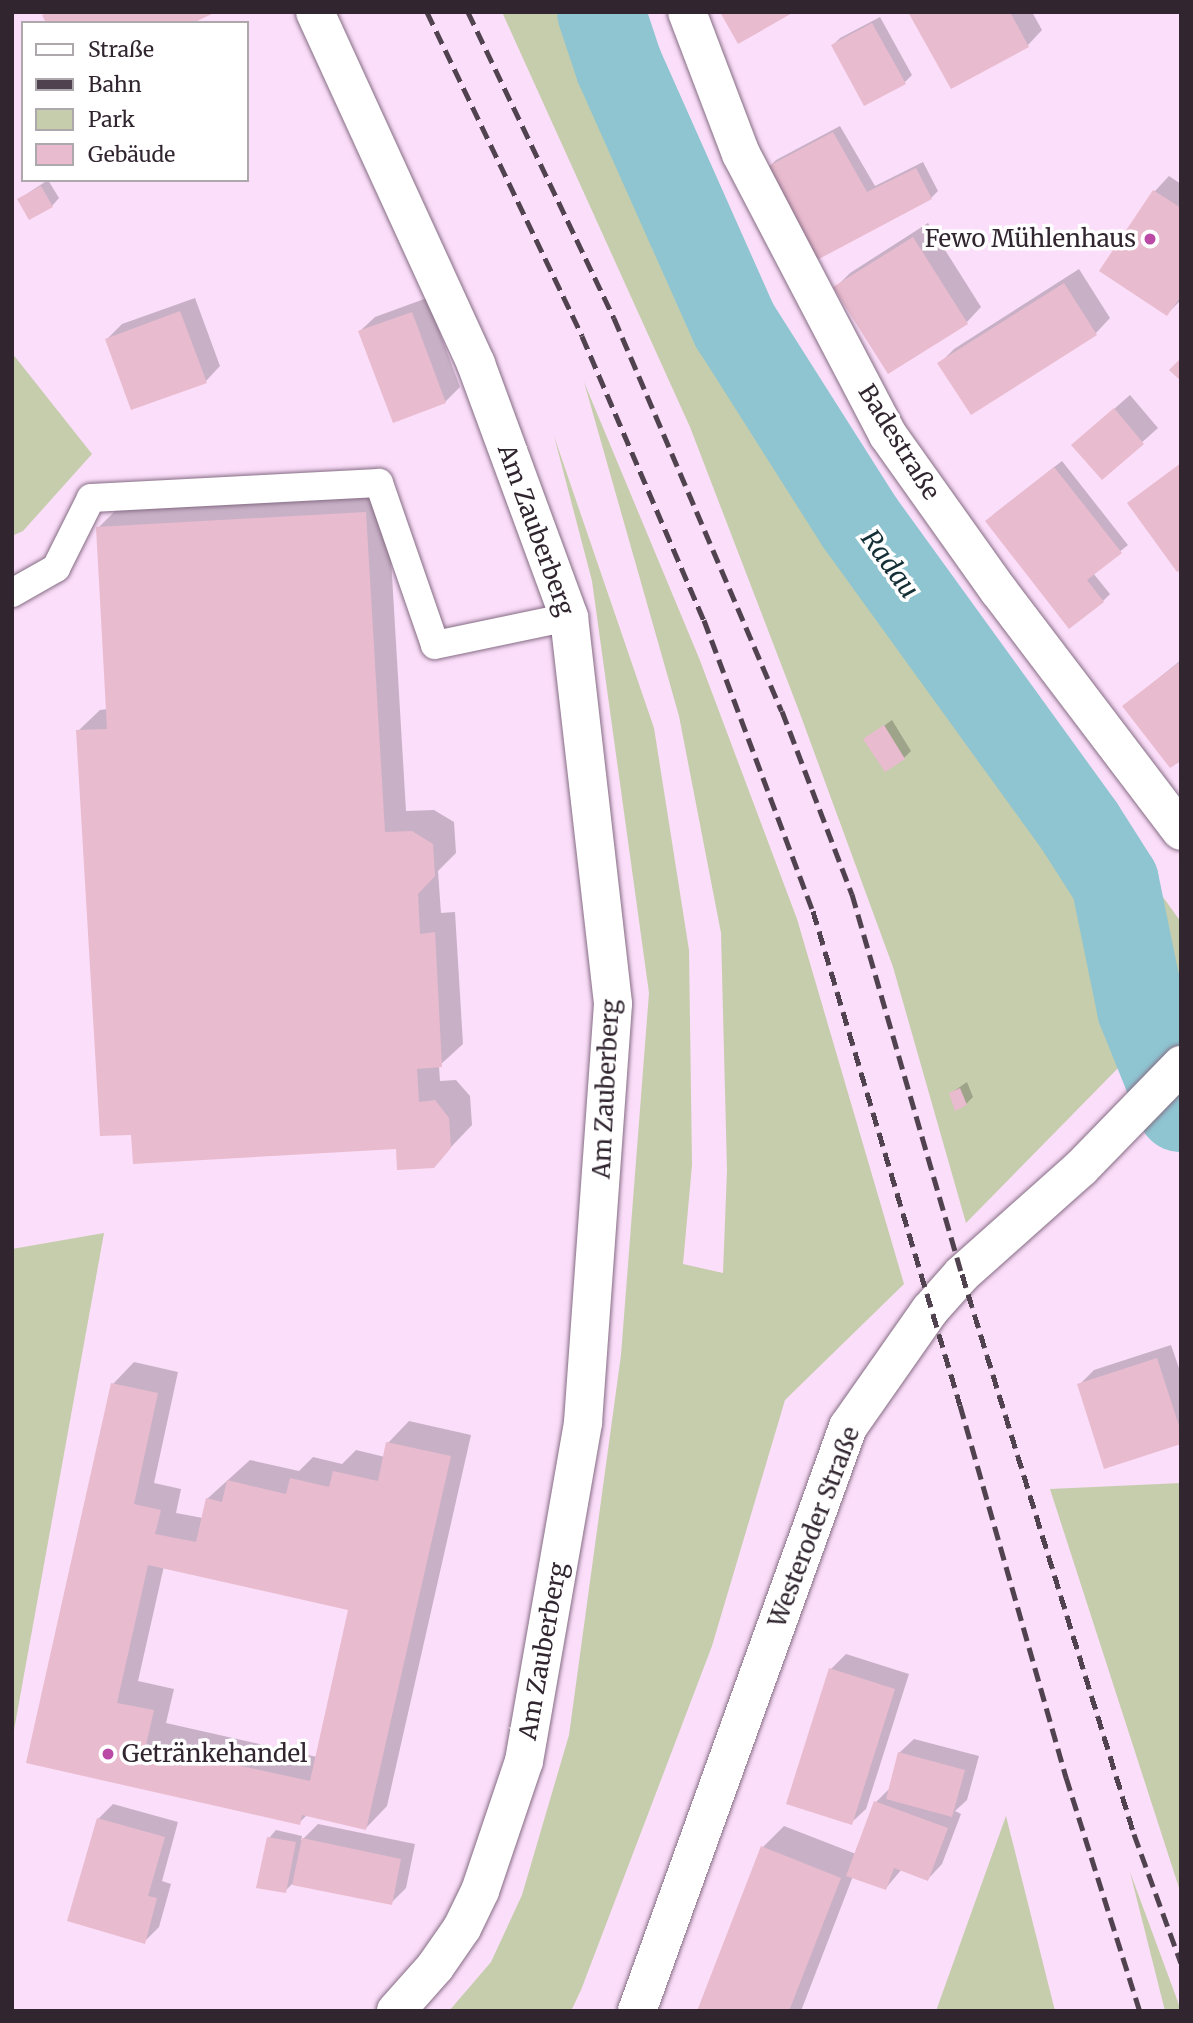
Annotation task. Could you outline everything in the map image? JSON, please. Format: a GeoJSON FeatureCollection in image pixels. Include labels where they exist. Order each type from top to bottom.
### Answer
{"type":"FeatureCollection","features":[{"type":"Feature","properties":{"kind":"street","name":"Am Zauberberg"},"geometry":{"type":"LineString","coordinates":[[315,12],[476,364],[569,617],[613,1004],[583,1423],[524,1761],[480,1891],[462,1928],[435,1967],[396,2011]]}},
{"type":"Feature","properties":{"kind":"street","name":"Badestraße"},"geometry":{"type":"LineString","coordinates":[[687,12],[741,154],[888,435],[999,591],[1181,831]]}},
{"type":"Feature","properties":{"kind":"street","name":"Westeroder Straße"},"geometry":{"type":"LineString","coordinates":[[637,2011],[848,1427],[930,1310],[962,1274],[1082,1168],[1181,1065]]}},
{"type":"Feature","properties":{"kind":"lane"},"geometry":{"type":"LineString","coordinates":[[12,593],[56,568],[91,498],[379,483],[435,645],[569,617]]}},
{"type":"Feature","properties":{"kind":"green space"},"geometry":{"type":"Polygon","coordinates":[[[502,12],[627,12],[672,133],[805,401],[1181,922],[1181,1004],[966,1223],[893,967],[799,711],[690,427],[502,12]]]}},
{"type":"Feature","properties":{"kind":"green space"},"geometry":{"type":"Polygon","coordinates":[[[12,353],[92,454],[23,531],[12,536],[12,353]]]}},
{"type":"Feature","properties":{"kind":"green space"},"geometry":{"type":"Polygon","coordinates":[[[584,382],[699,658],[797,919],[904,1284],[785,1400],[712,1646],[571,2011],[449,2011],[491,1962],[522,1895],[569,1735],[621,1355],[649,993],[592,581],[554,436],[654,728],[689,950],[692,1165],[683,1264],[723,1273],[727,1170],[721,933],[679,716],[584,382]]]}},
{"type":"Feature","properties":{"kind":"green space"},"geometry":{"type":"Polygon","coordinates":[[[104,1233],[12,1741],[12,1249],[104,1233]]]}},
{"type":"Feature","properties":{"kind":"green space"},"geometry":{"type":"Polygon","coordinates":[[[1181,1483],[1181,1894],[1050,1489],[1181,1483]]]}},
{"type":"Feature","properties":{"kind":"green space"},"geometry":{"type":"Polygon","coordinates":[[[1006,1816],[1055,2011],[936,2011],[1006,1816]]]}},
{"type":"Feature","properties":{"kind":"green space"},"geometry":{"type":"Polygon","coordinates":[[[1130,1872],[1175,1994],[1181,2011],[1165,2011],[1130,1872]]]}},
{"type":"Feature","properties":{"kind":"building"},"geometry":{"type":"Polygon","coordinates":[[[49,12],[216,12],[197,21],[45,21],[42,15],[49,12]]]}},
{"type":"Feature","properties":{"kind":"building"},"geometry":{"type":"Polygon","coordinates":[[[720,12],[794,12],[738,44],[720,12]]]}},
{"type":"Feature","properties":{"kind":"building"},"geometry":{"type":"Polygon","coordinates":[[[908,12],[1010,12],[1029,47],[951,89],[908,12]]]}},
{"type":"Feature","properties":{"kind":"building"},"geometry":{"type":"Polygon","coordinates":[[[872,23],[906,84],[864,106],[831,45],[872,23]]]}},
{"type":"Feature","properties":{"kind":"building"},"geometry":{"type":"Polygon","coordinates":[[[833,132],[867,192],[916,168],[932,199],[817,260],[767,167],[833,132]]]}},
{"type":"Feature","properties":{"kind":"building"},"geometry":{"type":"Polygon","coordinates":[[[41,186],[53,207],[29,220],[17,199],[41,186]]]}},
{"type":"Feature","properties":{"kind":"building","name":"Fewo Mühlenhaus"},"geometry":{"type":"Polygon","coordinates":[[[1153,190],[1181,208],[1181,296],[1167,316],[1099,271],[1153,190]]]}},
{"type":"Feature","properties":{"kind":"building"},"geometry":{"type":"Polygon","coordinates":[[[913,237],[968,324],[888,374],[833,287],[913,237]]]}},
{"type":"Feature","properties":{"kind":"building"},"geometry":{"type":"Polygon","coordinates":[[[1064,283],[1097,335],[971,415],[937,363],[1064,283]]]}},
{"type":"Feature","properties":{"kind":"building"},"geometry":{"type":"Polygon","coordinates":[[[180,311],[207,383],[131,410],[105,339],[180,311]]]}},
{"type":"Feature","properties":{"kind":"building"},"geometry":{"type":"Polygon","coordinates":[[[412,312],[446,403],[393,423],[358,331],[412,312]]]}},
{"type":"Feature","properties":{"kind":"building"},"geometry":{"type":"Polygon","coordinates":[[[1181,358],[1181,381],[1169,370],[1181,358]]]}},
{"type":"Feature","properties":{"kind":"building"},"geometry":{"type":"Polygon","coordinates":[[[1114,408],[1144,444],[1102,480],[1071,445],[1114,408]]]}},
{"type":"Feature","properties":{"kind":"building"},"geometry":{"type":"Polygon","coordinates":[[[1181,463],[1181,570],[1177,572],[1127,503],[1181,463]]]}},
{"type":"Feature","properties":{"kind":"building"},"geometry":{"type":"Polygon","coordinates":[[[1054,467],[1122,553],[1087,580],[1104,602],[1069,629],[985,521],[1054,467]]]}},
{"type":"Feature","properties":{"kind":"building"},"geometry":{"type":"Polygon","coordinates":[[[366,512],[385,832],[412,831],[433,844],[435,876],[418,894],[420,934],[435,932],[442,1067],[417,1069],[419,1102],[435,1100],[449,1118],[451,1148],[434,1168],[397,1170],[396,1149],[133,1164],[131,1135],[100,1136],[76,730],[107,729],[96,527],[366,512]]]}},
{"type":"Feature","properties":{"kind":"building"},"geometry":{"type":"Polygon","coordinates":[[[1181,661],[1181,761],[1170,768],[1122,706],[1181,661]]]}},
{"type":"Feature","properties":{"kind":"building"},"geometry":{"type":"Polygon","coordinates":[[[884,725],[905,759],[885,772],[863,739],[884,725]]]}},
{"type":"Feature","properties":{"kind":"building"},"geometry":{"type":"Polygon","coordinates":[[[960,1088],[967,1105],[955,1111],[949,1093],[960,1088]]]}},
{"type":"Feature","properties":{"kind":"building"},"geometry":{"type":"Polygon","coordinates":[[[1157,1358],[1181,1432],[1181,1444],[1104,1469],[1077,1384],[1157,1358]]]}},
{"type":"Feature","properties":{"kind":"building"},"geometry":{"type":"Polygon","coordinates":[[[111,1383],[158,1393],[134,1504],[161,1510],[155,1534],[196,1542],[206,1498],[222,1502],[227,1480],[286,1494],[290,1478],[329,1487],[333,1471],[378,1481],[386,1442],[451,1456],[366,1830],[302,1815],[300,1825],[26,1763],[111,1383]],[[148,1565],[117,1703],[154,1710],[146,1745],[310,1781],[348,1610],[148,1565]]]}},
{"type":"Feature","properties":{"kind":"building"},"geometry":{"type":"Polygon","coordinates":[[[829,1668],[895,1689],[852,1825],[786,1804],[829,1668]]]}},
{"type":"Feature","properties":{"kind":"building"},"geometry":{"type":"Polygon","coordinates":[[[898,1752],[965,1770],[952,1817],[886,1799],[898,1752]]]}},
{"type":"Feature","properties":{"kind":"building"},"geometry":{"type":"Polygon","coordinates":[[[874,1801],[948,1828],[928,1881],[894,1868],[886,1890],[846,1876],[874,1801]]]}},
{"type":"Feature","properties":{"kind":"building"},"geometry":{"type":"Polygon","coordinates":[[[97,1818],[165,1837],[148,1896],[157,1898],[145,1944],[67,1921],[97,1818]]]}},
{"type":"Feature","properties":{"kind":"building"},"geometry":{"type":"Polygon","coordinates":[[[267,1837],[296,1842],[286,1893],[256,1888],[267,1837]]]}},
{"type":"Feature","properties":{"kind":"building"},"geometry":{"type":"Polygon","coordinates":[[[302,1838],[401,1859],[392,1905],[292,1885],[302,1838]]]}},
{"type":"Feature","properties":{"kind":"building"},"geometry":{"type":"Polygon","coordinates":[[[761,1846],[841,1878],[789,2011],[697,2011],[761,1846]]]}},
{"type":"Feature","properties":{"kind":"waterway","name":"Radau"},"geometry":{"type":"LineString","coordinates":[[601,12],[619,66],[735,326],[860,523],[1080,827],[1115,882],[1141,1009],[1181,1108]]}},
{"type":"Feature","properties":{"kind":"railway"},"geometry":{"type":"LineString","coordinates":[[427,12],[582,336],[704,620],[813,911],[960,1405],[1066,1777],[1140,2011]]}},
{"type":"Feature","properties":{"kind":"railway"},"geometry":{"type":"LineString","coordinates":[[468,12],[614,318],[782,711],[852,894],[962,1274],[1134,1834],[1181,1963]]}},
{"type":"Feature","properties":{"kind":"place","name":"Fewo Mühlenhaus"},"geometry":{"type":"Point","coordinates":[1150,239]}},
{"type":"Feature","properties":{"kind":"place","name":"Getränkehandel"},"geometry":{"type":"Point","coordinates":[108,1754]}}]}
